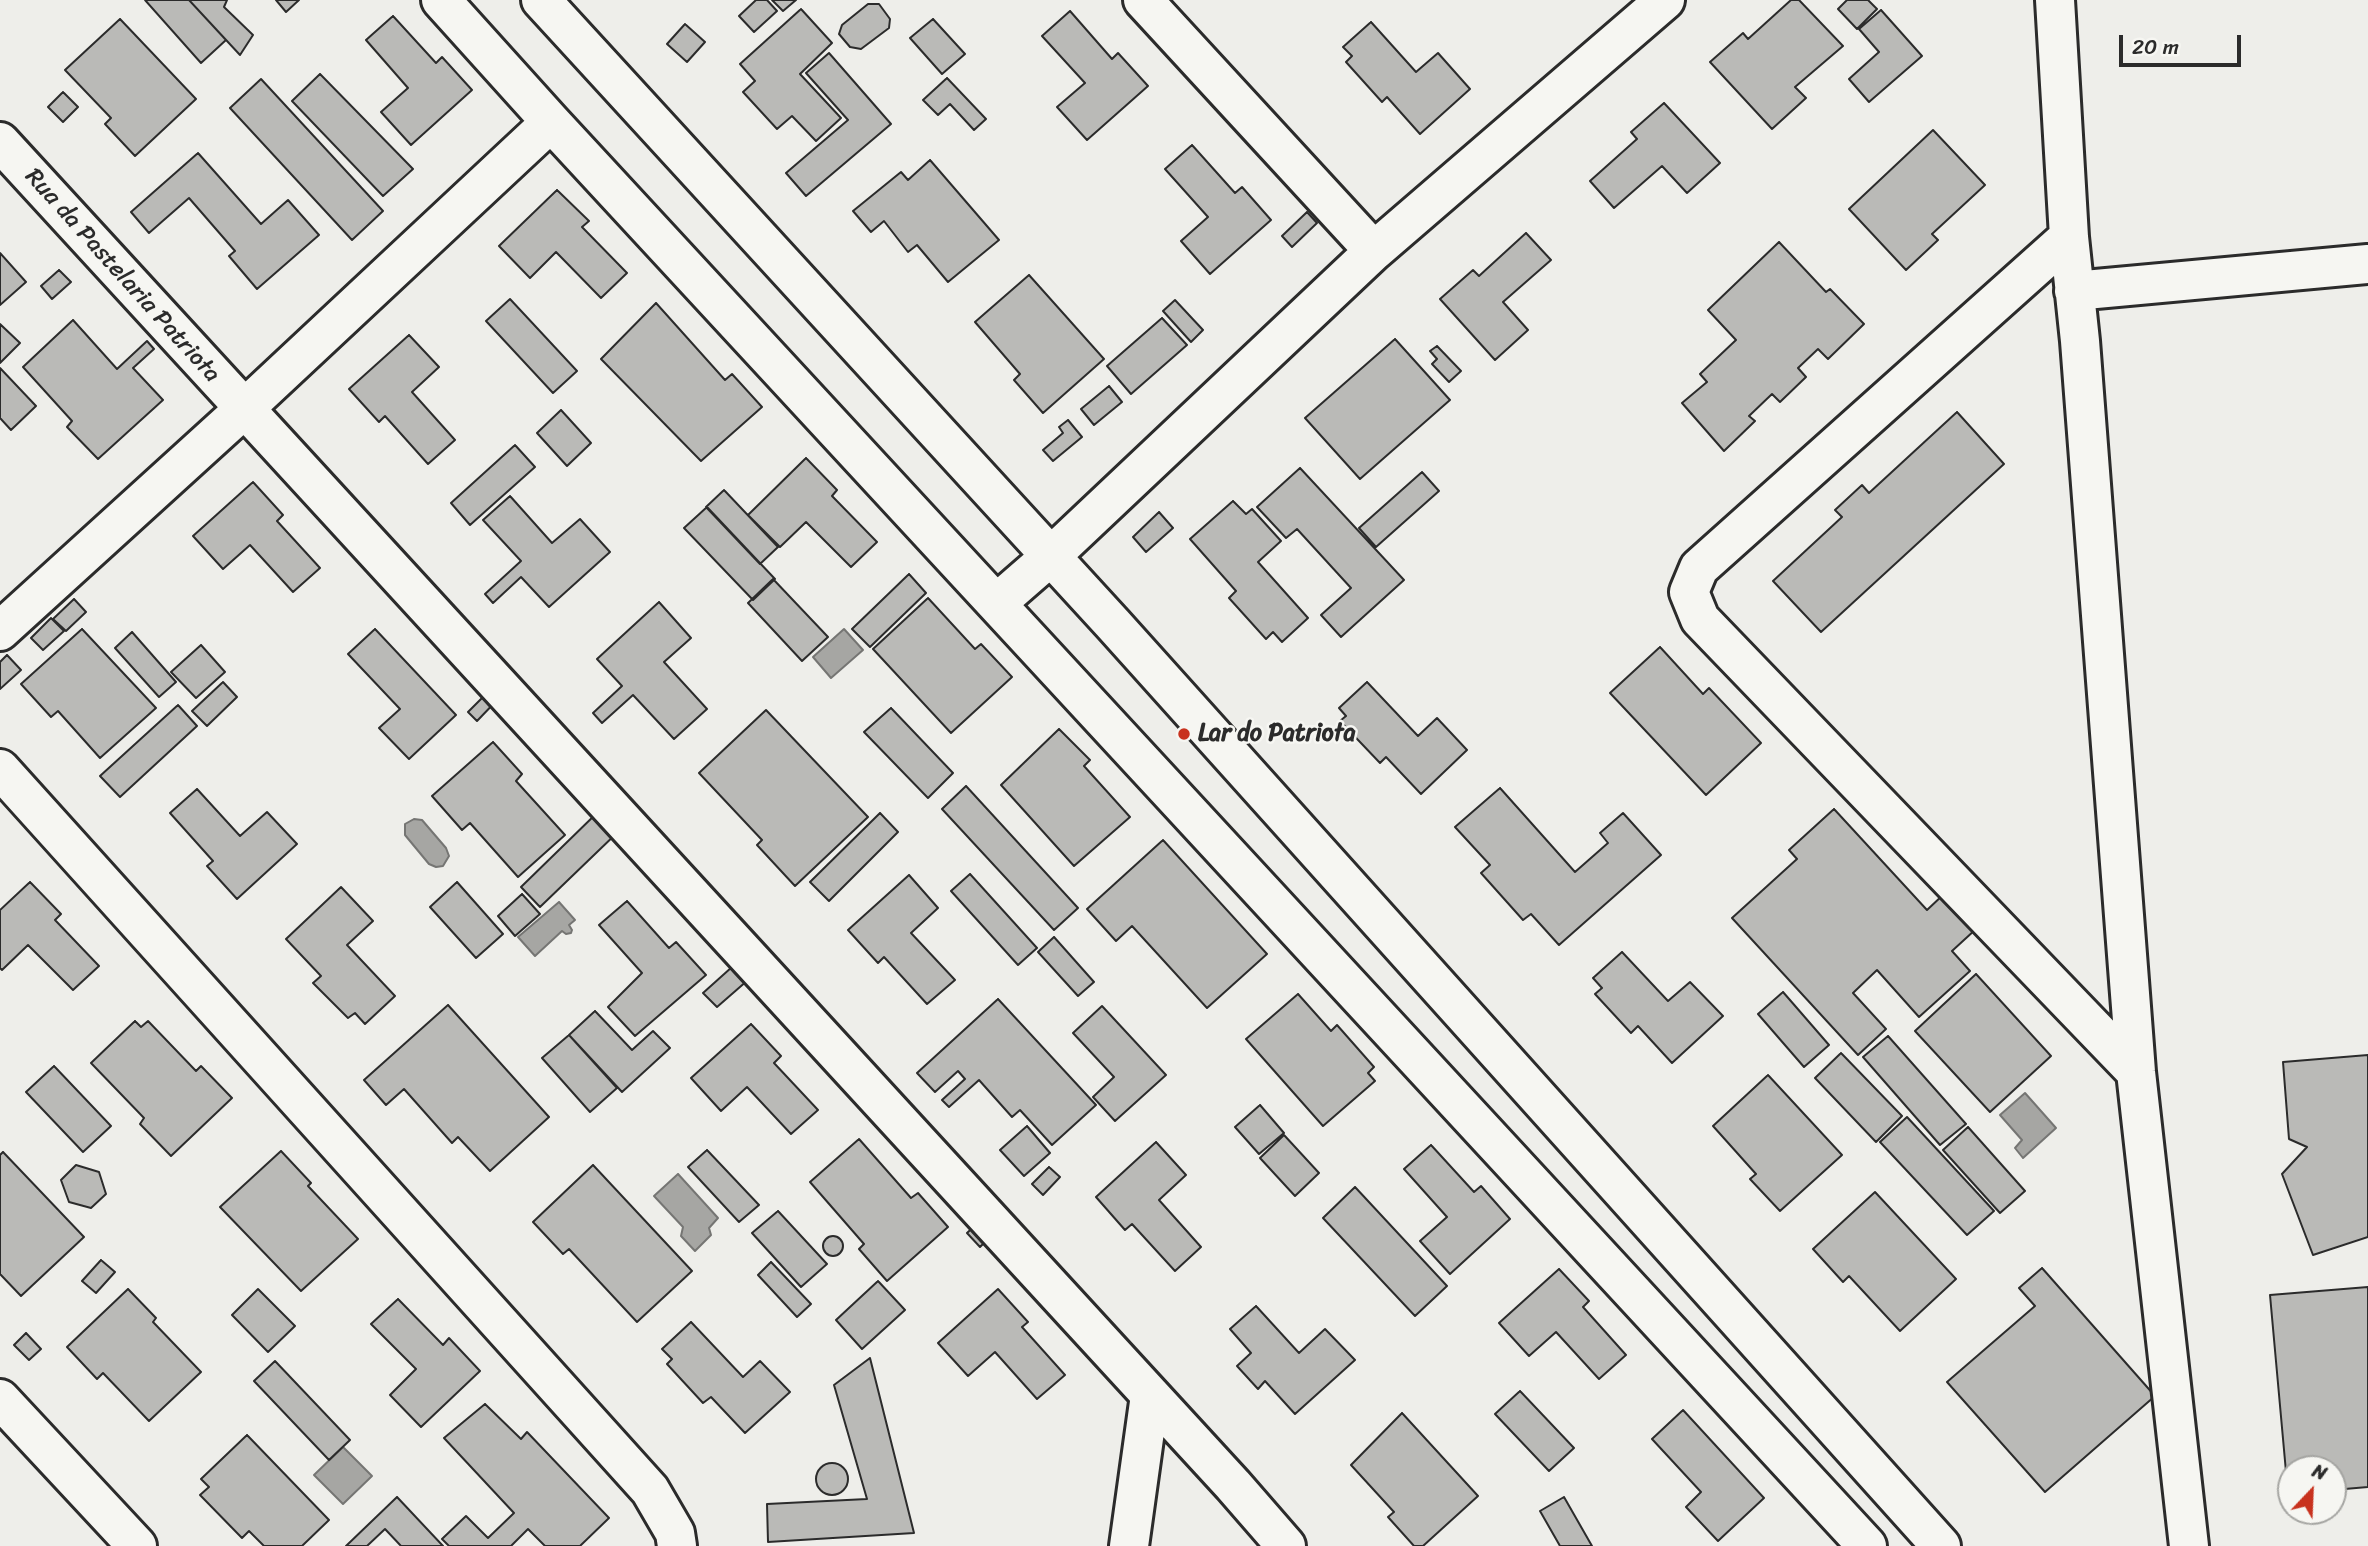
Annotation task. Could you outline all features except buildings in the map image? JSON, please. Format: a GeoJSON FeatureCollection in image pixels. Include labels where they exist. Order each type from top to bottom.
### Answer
{"type":"FeatureCollection","features":[{"type":"Feature","properties":{"kind":"street"},"geometry":{"type":"LineString","coordinates":[[441,0],[1867,1546]]}},
{"type":"Feature","properties":{"kind":"street"},"geometry":{"type":"LineString","coordinates":[[541,0],[1051,556],[1941,1546]]}},
{"type":"Feature","properties":{"kind":"street"},"geometry":{"type":"LineString","coordinates":[[1143,0],[1374,251]]}},
{"type":"Feature","properties":{"kind":"street"},"geometry":{"type":"LineString","coordinates":[[997,603],[1051,556],[1374,251],[1665,0]]}},
{"type":"Feature","properties":{"kind":"street"},"geometry":{"type":"LineString","coordinates":[[2055,0],[2069,237],[2080,341],[2136,1072],[2189,1546]]}},
{"type":"Feature","properties":{"kind":"street"},"geometry":{"type":"LineString","coordinates":[[0,631],[244,409],[551,122]]}},
{"type":"Feature","properties":{"kind":"street","name":"Rua da Pastelaria Patriota"},"geometry":{"type":"LineString","coordinates":[[0,142],[1286,1546]]}},
{"type":"Feature","properties":{"kind":"street"},"geometry":{"type":"LineString","coordinates":[[2069,237],[1699,568],[1689,592],[1700,619],[2136,1072]]}},
{"type":"Feature","properties":{"kind":"street"},"geometry":{"type":"LineString","coordinates":[[2074,291],[2368,264]]}},
{"type":"Feature","properties":{"kind":"street"},"geometry":{"type":"LineString","coordinates":[[0,769],[650,1490],[675,1533],[677,1546]]}},
{"type":"Feature","properties":{"kind":"street"},"geometry":{"type":"LineString","coordinates":[[1129,1546],[1150,1395]]}},
{"type":"Feature","properties":{"kind":"street"},"geometry":{"type":"LineString","coordinates":[[0,1399],[128,1543]]}},
{"type":"Feature","properties":{"kind":"shaded area"},"geometry":{"type":"Polygon","coordinates":[[[844,629],[863,650],[831,678],[813,657],[844,629]]]}},
{"type":"Feature","properties":{"kind":"shaded area"},"geometry":{"type":"Polygon","coordinates":[[[414,819],[422,820],[446,848],[449,856],[443,866],[429,864],[405,835],[405,824],[414,819]]]}},
{"type":"Feature","properties":{"kind":"shaded area"},"geometry":{"type":"Polygon","coordinates":[[[559,902],[575,920],[569,925],[571,933],[562,931],[535,956],[518,937],[559,902]]]}},
{"type":"Feature","properties":{"kind":"shaded area"},"geometry":{"type":"Polygon","coordinates":[[[2025,1093],[2056,1128],[2023,1158],[2015,1148],[2022,1140],[2000,1115],[2025,1093]]]}},
{"type":"Feature","properties":{"kind":"shaded area"},"geometry":{"type":"Polygon","coordinates":[[[678,1174],[718,1218],[709,1228],[711,1235],[695,1251],[681,1236],[683,1227],[654,1196],[678,1174]]]}},
{"type":"Feature","properties":{"kind":"shaded area"},"geometry":{"type":"Polygon","coordinates":[[[343,1447],[372,1476],[343,1504],[314,1475],[343,1447]]]}},
{"type":"Feature","properties":{"kind":"place","name":"Lar do Patriota"},"geometry":{"type":"Point","coordinates":[1184,734]}}]}
